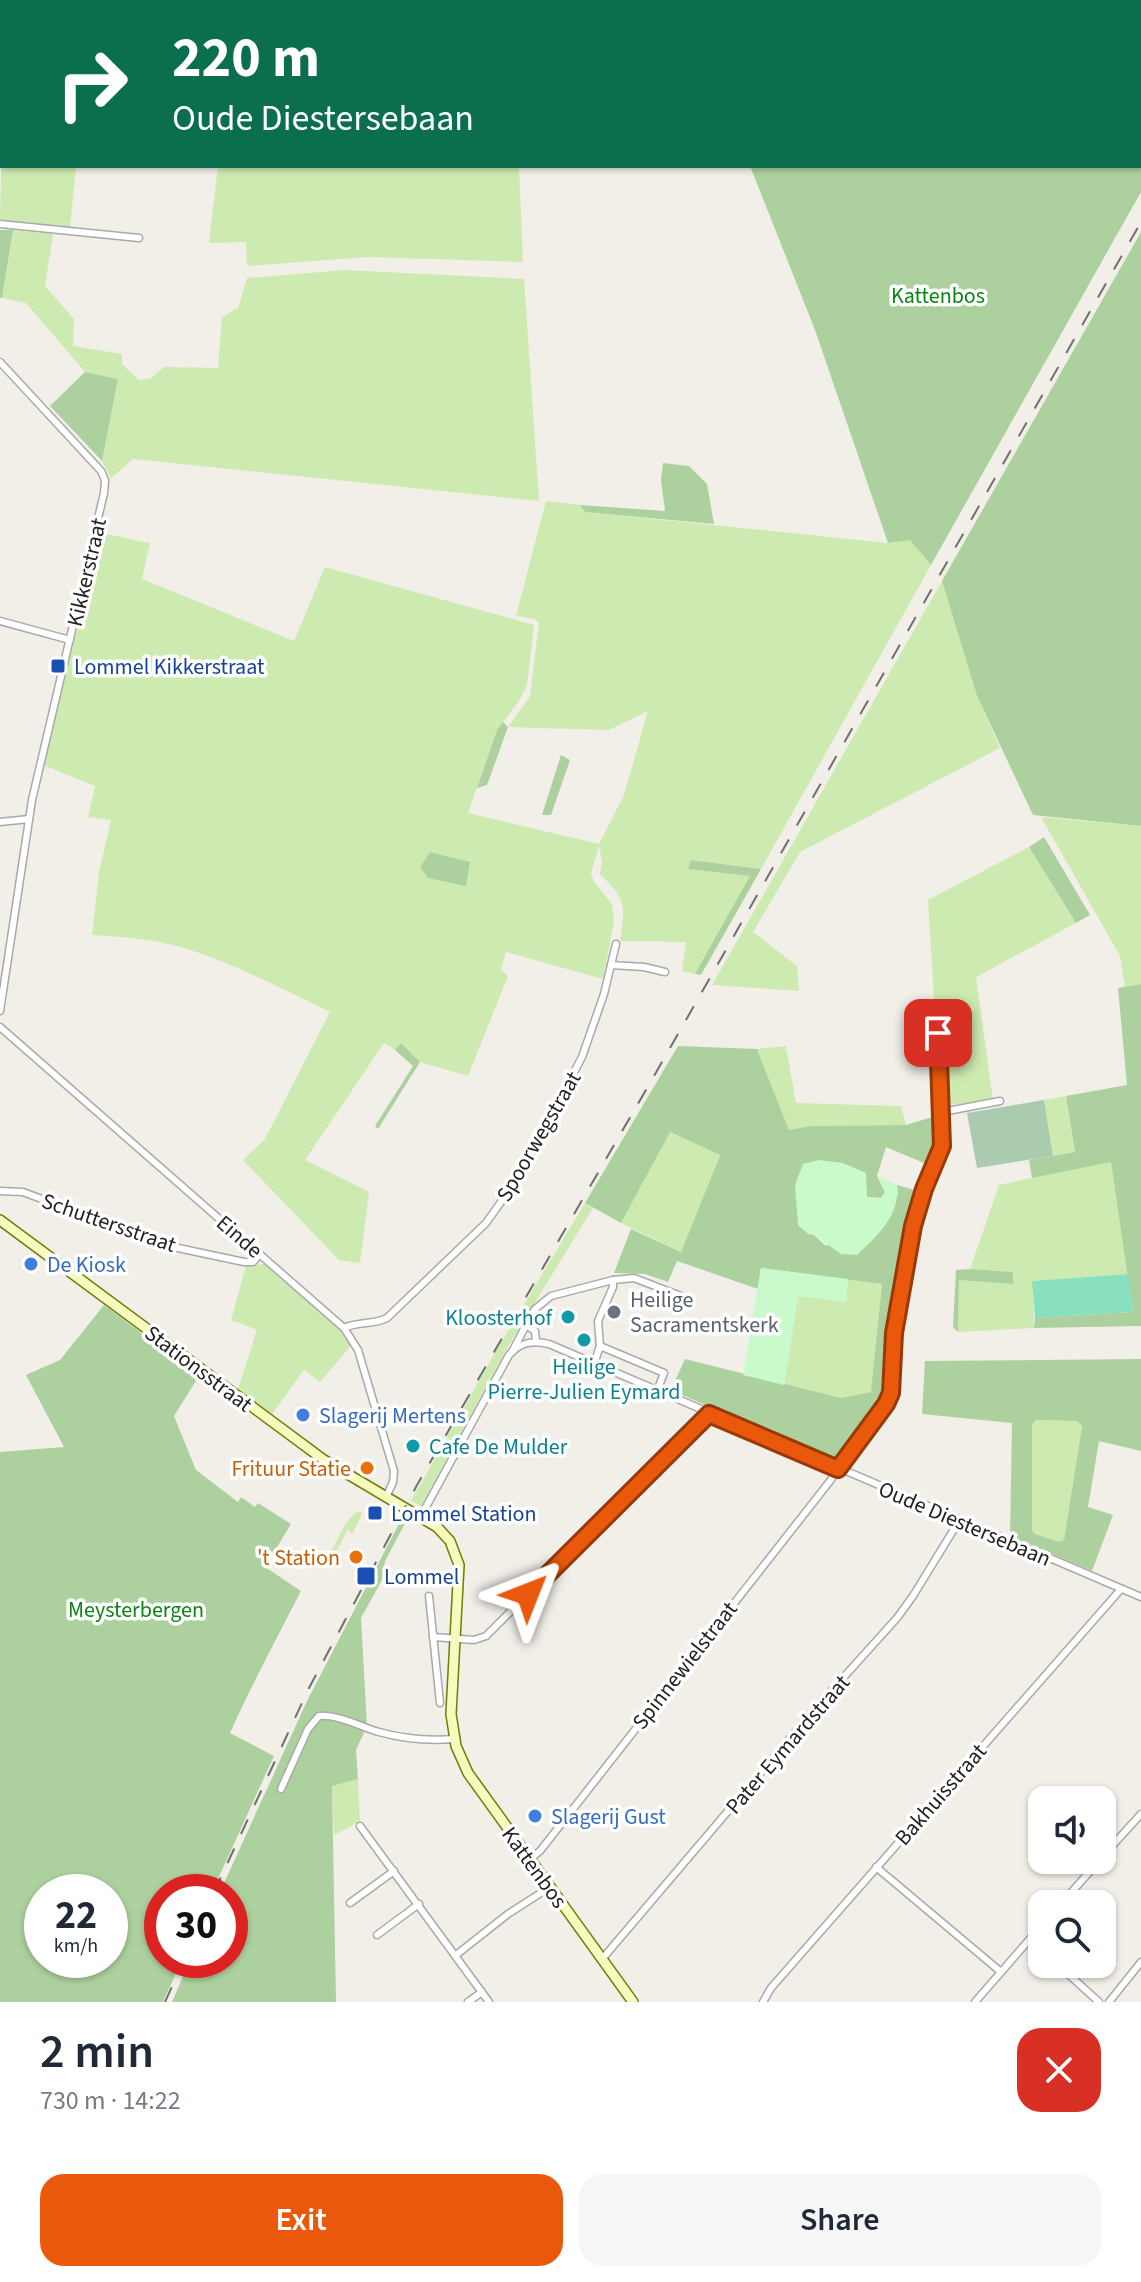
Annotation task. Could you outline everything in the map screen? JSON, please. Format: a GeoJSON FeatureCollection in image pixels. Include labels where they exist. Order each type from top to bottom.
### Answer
{"type":"FeatureCollection","features":[{"type":"Feature","properties":{"kind":"main road","name":"Stationsstraat"},"geometry":{"type":"LineString","coordinates":[[1,1224],[336,1469],[405,1507]]}},
{"type":"Feature","properties":{"kind":"main road","name":"Kattenbos"},"geometry":{"type":"LineString","coordinates":[[405,1507],[444,1533],[454,1550],[459,1582],[451,1705],[454,1739],[468,1773],[636,2002]]}},
{"type":"Feature","properties":{"kind":"street"},"geometry":{"type":"LineString","coordinates":[[0,224],[139,238]]}},
{"type":"Feature","properties":{"kind":"street","name":"Kikkerstraat"},"geometry":{"type":"LineString","coordinates":[[0,362],[104,475],[104,493],[29,819],[0,1011]]}},
{"type":"Feature","properties":{"kind":"street"},"geometry":{"type":"LineString","coordinates":[[0,621],[70,640]]}},
{"type":"Feature","properties":{"kind":"street"},"geometry":{"type":"LineString","coordinates":[[0,822],[29,819]]}},
{"type":"Feature","properties":{"kind":"street","name":"Spoorwegstraat"},"geometry":{"type":"LineString","coordinates":[[344,1328],[387,1318],[486,1223],[508,1194],[582,1057],[604,994],[616,944]]}},
{"type":"Feature","properties":{"kind":"street"},"geometry":{"type":"LineString","coordinates":[[611,965],[665,972]]}},
{"type":"Feature","properties":{"kind":"street","name":"Einde"},"geometry":{"type":"LineString","coordinates":[[0,1027],[344,1328],[358,1350],[394,1471],[386,1497]]}},
{"type":"Feature","properties":{"kind":"street","name":"Spinnewielstraat"},"geometry":{"type":"LineString","coordinates":[[530,1859],[540,1851],[838,1469],[889,1398],[894,1333],[916,1214],[942,1146],[938,1033]]}},
{"type":"Feature","properties":{"kind":"street"},"geometry":{"type":"LineString","coordinates":[[942,1112],[1000,1101]]}},
{"type":"Feature","properties":{"kind":"street","name":"Schuttersstraat"},"geometry":{"type":"LineString","coordinates":[[0,1191],[23,1192],[164,1245],[244,1262],[258,1260],[260,1254]]}},
{"type":"Feature","properties":{"kind":"street"},"geometry":{"type":"LineString","coordinates":[[421,1516],[535,1309],[551,1296],[613,1280],[634,1278],[681,1296]]}},
{"type":"Feature","properties":{"kind":"street"},"geometry":{"type":"LineString","coordinates":[[594,1364],[600,1346],[599,1316],[613,1287],[613,1280]]}},
{"type":"Feature","properties":{"kind":"street"},"geometry":{"type":"LineString","coordinates":[[512,1352],[536,1341],[535,1331],[526,1325]]}},
{"type":"Feature","properties":{"kind":"street","name":"Oude Diestersebaan"},"geometry":{"type":"LineString","coordinates":[[536,1341],[1141,1597]]}},
{"type":"Feature","properties":{"kind":"street"},"geometry":{"type":"LineString","coordinates":[[600,1346],[664,1373],[657,1391]]}},
{"type":"Feature","properties":{"kind":"street"},"geometry":{"type":"LineString","coordinates":[[433,1637],[474,1640],[486,1636],[709,1414]]}},
{"type":"Feature","properties":{"kind":"street","name":"Pater Eymardstraat"},"geometry":{"type":"LineString","coordinates":[[603,1958],[897,1618],[959,1521]]}},
{"type":"Feature","properties":{"kind":"street","name":"Bakhuisstraat"},"geometry":{"type":"LineString","coordinates":[[763,2002],[771,1988],[1121,1589]]}},
{"type":"Feature","properties":{"kind":"street"},"geometry":{"type":"LineString","coordinates":[[429,1596],[440,1703]]}},
{"type":"Feature","properties":{"kind":"street"},"geometry":{"type":"LineString","coordinates":[[281,1789],[308,1729],[319,1716],[405,1737],[454,1739]]}},
{"type":"Feature","properties":{"kind":"street"},"geometry":{"type":"LineString","coordinates":[[1116,1842],[1141,1814]]}},
{"type":"Feature","properties":{"kind":"street"},"geometry":{"type":"LineString","coordinates":[[360,1826],[489,2002]]}},
{"type":"Feature","properties":{"kind":"street"},"geometry":{"type":"LineString","coordinates":[[876,1867],[1001,1972]]}},
{"type":"Feature","properties":{"kind":"street"},"geometry":{"type":"LineString","coordinates":[[350,1903],[394,1871]]}},
{"type":"Feature","properties":{"kind":"street"},"geometry":{"type":"LineString","coordinates":[[1073,1890],[1088,1874]]}},
{"type":"Feature","properties":{"kind":"street"},"geometry":{"type":"LineString","coordinates":[[456,1955],[508,1914],[550,1887]]}},
{"type":"Feature","properties":{"kind":"street"},"geometry":{"type":"LineString","coordinates":[[377,1935],[419,1904]]}},
{"type":"Feature","properties":{"kind":"street"},"geometry":{"type":"LineString","coordinates":[[975,2002],[1028,1942]]}},
{"type":"Feature","properties":{"kind":"street"},"geometry":{"type":"LineString","coordinates":[[1109,2002],[1141,1962]]}},
{"type":"Feature","properties":{"kind":"street"},"geometry":{"type":"LineString","coordinates":[[1072,1978],[1099,2002]]}},
{"type":"Feature","properties":{"kind":"street"},"geometry":{"type":"LineString","coordinates":[[468,2002],[482,1992]]}},
{"type":"Feature","properties":{"kind":"green space"},"geometry":{"type":"Polygon","coordinates":[[[1,168],[76,168],[70,228],[0,220],[1,168]]]}},
{"type":"Feature","properties":{"kind":"green space"},"geometry":{"type":"Polygon","coordinates":[[[218,168],[519,168],[523,262],[368,257],[247,266],[246,242],[209,243],[218,168]]]}},
{"type":"Feature","properties":{"kind":"green space","name":"Kattenbos"},"geometry":{"type":"Polygon","coordinates":[[[751,168],[1141,168],[1141,192],[931,565],[910,540],[888,543],[815,330],[751,168]]]}},
{"type":"Feature","properties":{"kind":"green space"},"geometry":{"type":"Polygon","coordinates":[[[0,230],[13,230],[2,298],[0,298],[0,230]]]}},
{"type":"Feature","properties":{"kind":"green space"},"geometry":{"type":"Polygon","coordinates":[[[13,230],[53,234],[45,286],[74,319],[73,346],[122,354],[122,364],[139,380],[151,378],[164,367],[218,368],[222,317],[238,308],[247,278],[344,270],[524,279],[539,501],[133,459],[111,478],[102,461],[118,379],[85,372],[26,303],[2,298],[13,230]]]}},
{"type":"Feature","properties":{"kind":"green space"},"geometry":{"type":"Polygon","coordinates":[[[1141,232],[1141,826],[1033,815],[977,696],[942,581],[1141,232]]]}},
{"type":"Feature","properties":{"kind":"green space"},"geometry":{"type":"Polygon","coordinates":[[[85,372],[118,379],[102,461],[50,406],[85,372]]]}},
{"type":"Feature","properties":{"kind":"green space"},"geometry":{"type":"Polygon","coordinates":[[[663,463],[689,466],[707,484],[714,524],[585,512],[580,505],[665,511],[661,480],[663,463]]]}},
{"type":"Feature","properties":{"kind":"green space"},"geometry":{"type":"Polygon","coordinates":[[[546,501],[580,505],[585,512],[888,543],[910,539],[931,565],[761,869],[691,860],[688,869],[751,876],[695,974],[682,971],[686,942],[620,941],[622,904],[620,897],[600,874],[602,861],[599,846],[591,873],[594,882],[612,904],[614,921],[603,979],[506,952],[501,970],[508,976],[468,1076],[420,1062],[401,1044],[395,1050],[384,1043],[305,1160],[369,1192],[360,1263],[339,1260],[243,1160],[265,1139],[330,1012],[203,954],[150,940],[92,935],[99,872],[111,820],[88,817],[95,786],[43,765],[101,533],[150,543],[142,579],[294,641],[325,567],[534,625],[527,685],[497,730],[468,813],[599,844],[624,795],[648,711],[609,730],[508,727],[530,696],[539,623],[535,619],[516,616],[546,501]]]}},
{"type":"Feature","properties":{"kind":"green space"},"geometry":{"type":"Polygon","coordinates":[[[942,581],[977,696],[1000,748],[800,852],[753,932],[797,966],[799,991],[712,985],[942,581]]]}},
{"type":"Feature","properties":{"kind":"green space"},"geometry":{"type":"Polygon","coordinates":[[[503,722],[508,727],[487,785],[477,788],[497,730],[503,722]]]}},
{"type":"Feature","properties":{"kind":"green space"},"geometry":{"type":"Polygon","coordinates":[[[561,755],[570,760],[551,815],[542,815],[561,755]]]}},
{"type":"Feature","properties":{"kind":"green space"},"geometry":{"type":"Polygon","coordinates":[[[1041,817],[1141,826],[1141,984],[1125,987],[1120,956],[1041,817]]]}},
{"type":"Feature","properties":{"kind":"green space"},"geometry":{"type":"Polygon","coordinates":[[[1044,837],[1090,915],[1076,923],[1029,847],[1044,837]]]}},
{"type":"Feature","properties":{"kind":"green space"},"geometry":{"type":"Polygon","coordinates":[[[1029,847],[1076,923],[976,977],[993,1100],[943,1105],[928,900],[1029,847]]]}},
{"type":"Feature","properties":{"kind":"green space"},"geometry":{"type":"Polygon","coordinates":[[[430,852],[470,862],[466,886],[428,878],[420,867],[430,852]]]}},
{"type":"Feature","properties":{"kind":"green space"},"geometry":{"type":"Polygon","coordinates":[[[691,860],[761,869],[701,975],[695,974],[750,876],[688,869],[691,860]]]}},
{"type":"Feature","properties":{"kind":"green space"},"geometry":{"type":"Polygon","coordinates":[[[1141,984],[1141,1326],[1034,1328],[1035,1318],[1133,1312],[1111,1162],[1032,1178],[1029,1160],[1075,1152],[1066,1096],[1127,1085],[1118,988],[1141,984]]]}},
{"type":"Feature","properties":{"kind":"green space"},"geometry":{"type":"Polygon","coordinates":[[[401,1043],[420,1062],[378,1129],[375,1126],[413,1066],[395,1050],[401,1043]]]}},
{"type":"Feature","properties":{"kind":"green space"},"geometry":{"type":"Polygon","coordinates":[[[678,1046],[757,1049],[789,1130],[810,1126],[906,1125],[939,1115],[939,1144],[931,1166],[886,1147],[877,1176],[885,1192],[881,1198],[867,1197],[814,1235],[826,1246],[898,1195],[897,1185],[918,1191],[908,1224],[890,1332],[886,1392],[842,1456],[820,1455],[671,1390],[685,1359],[841,1398],[871,1392],[882,1284],[761,1268],[758,1289],[677,1261],[668,1282],[645,1274],[614,1273],[631,1229],[681,1252],[720,1155],[670,1132],[621,1223],[585,1203],[678,1046]]]}},
{"type":"Feature","properties":{"kind":"green space"},"geometry":{"type":"Polygon","coordinates":[[[786,1046],[796,1103],[901,1106],[906,1125],[810,1126],[789,1130],[757,1049],[786,1046]]]}},
{"type":"Feature","properties":{"kind":"green space"},"geometry":{"type":"Polygon","coordinates":[[[1066,1096],[1075,1152],[1053,1156],[1044,1100],[1066,1096]]]}},
{"type":"Feature","properties":{"kind":"green space"},"geometry":{"type":"Polygon","coordinates":[[[1044,1100],[1053,1156],[977,1168],[967,1113],[1044,1100]]]}},
{"type":"Feature","properties":{"kind":"green space"},"geometry":{"type":"Polygon","coordinates":[[[669,1132],[720,1154],[681,1252],[621,1223],[669,1132]]]}},
{"type":"Feature","properties":{"kind":"green space"},"geometry":{"type":"Polygon","coordinates":[[[819,1160],[843,1163],[866,1173],[867,1197],[881,1198],[885,1192],[877,1176],[897,1185],[895,1206],[886,1224],[857,1255],[841,1254],[798,1225],[795,1185],[803,1164],[819,1160]]]}},
{"type":"Feature","properties":{"kind":"green space"},"geometry":{"type":"Polygon","coordinates":[[[1111,1161],[1128,1274],[1033,1281],[1034,1328],[958,1332],[959,1280],[1013,1283],[1012,1272],[970,1269],[999,1185],[1111,1161]]]}},
{"type":"Feature","properties":{"kind":"green space"},"geometry":{"type":"Polygon","coordinates":[[[585,1203],[593,1208],[507,1348],[421,1506],[411,1501],[497,1349],[585,1203]]]}},
{"type":"Feature","properties":{"kind":"green space"},"geometry":{"type":"Polygon","coordinates":[[[265,1264],[340,1329],[351,1346],[320,1382],[304,1370],[272,1414],[238,1389],[257,1330],[231,1320],[246,1266],[265,1264]]]}},
{"type":"Feature","properties":{"kind":"green space"},"geometry":{"type":"Polygon","coordinates":[[[761,1268],[848,1279],[846,1302],[798,1296],[784,1385],[743,1375],[761,1268]]]}},
{"type":"Feature","properties":{"kind":"green space"},"geometry":{"type":"Polygon","coordinates":[[[956,1270],[1013,1272],[1013,1284],[959,1280],[958,1332],[953,1327],[956,1270]]]}},
{"type":"Feature","properties":{"kind":"green space"},"geometry":{"type":"Polygon","coordinates":[[[1128,1274],[1133,1312],[1035,1318],[1032,1281],[1128,1274]]]}},
{"type":"Feature","properties":{"kind":"green space"},"geometry":{"type":"Polygon","coordinates":[[[848,1279],[882,1284],[872,1392],[841,1398],[784,1385],[798,1295],[846,1302],[848,1279]]]}},
{"type":"Feature","properties":{"kind":"green space","name":"Meysterbergen"},"geometry":{"type":"Polygon","coordinates":[[[104,1305],[199,1376],[174,1416],[196,1470],[238,1502],[241,1497],[255,1507],[258,1503],[291,1524],[265,1567],[301,1591],[230,1733],[274,1756],[220,1874],[144,1874],[144,1978],[174,1978],[163,2002],[0,2002],[0,1452],[64,1447],[26,1375],[60,1360],[104,1305]]]}},
{"type":"Feature","properties":{"kind":"green space"},"geometry":{"type":"Polygon","coordinates":[[[1141,1359],[1141,1451],[1099,1441],[1088,1507],[1113,1515],[1092,1571],[1010,1536],[1012,1423],[922,1414],[925,1361],[1141,1359]],[[1036,1420],[1032,1425],[1032,1530],[1035,1534],[1059,1542],[1064,1540],[1082,1426],[1077,1421],[1036,1420]]]}},
{"type":"Feature","properties":{"kind":"green space"},"geometry":{"type":"Polygon","coordinates":[[[1036,1420],[1077,1421],[1082,1426],[1064,1540],[1059,1543],[1032,1530],[1032,1425],[1036,1420]]]}},
{"type":"Feature","properties":{"kind":"green space"},"geometry":{"type":"Polygon","coordinates":[[[356,1512],[361,1512],[361,1517],[352,1534],[348,1529],[333,1558],[330,1553],[346,1523],[356,1512]]]}},
{"type":"Feature","properties":{"kind":"green space"},"geometry":{"type":"Polygon","coordinates":[[[404,1514],[409,1516],[385,1561],[382,1580],[361,1618],[367,1726],[356,1750],[358,1779],[332,1786],[336,2002],[172,2002],[182,1978],[248,1978],[248,1874],[228,1874],[307,1701],[404,1514]]]}},
{"type":"Feature","properties":{"kind":"green space"},"geometry":{"type":"Polygon","coordinates":[[[358,1779],[360,1821],[334,1835],[332,1785],[358,1779]]]}},
{"type":"Feature","properties":{"kind":"railway"},"geometry":{"type":"LineString","coordinates":[[222,1874],[309,1688],[417,1485],[1141,222]]}},
{"type":"Feature","properties":{"kind":"railway"},"geometry":{"type":"LineString","coordinates":[[165,2002],[176,1978]]}},
{"type":"Feature","properties":{"kind":"place","name":"Lommel Kikkerstraat"},"geometry":{"type":"Point","coordinates":[58,666]}},
{"type":"Feature","properties":{"kind":"place","name":"De Kiosk"},"geometry":{"type":"Point","coordinates":[31,1264]}},
{"type":"Feature","properties":{"kind":"place","name":"Heilige Sacramentskerk"},"geometry":{"type":"Point","coordinates":[614,1312]}},
{"type":"Feature","properties":{"kind":"place","name":"Kloosterhof"},"geometry":{"type":"Point","coordinates":[568,1317]}},
{"type":"Feature","properties":{"kind":"place","name":"Heilige Pierre-Julien Eymard"},"geometry":{"type":"Point","coordinates":[584,1340]}},
{"type":"Feature","properties":{"kind":"place","name":"Slagerij Mertens"},"geometry":{"type":"Point","coordinates":[303,1415]}},
{"type":"Feature","properties":{"kind":"place","name":"Cafe De Mulder"},"geometry":{"type":"Point","coordinates":[413,1446]}},
{"type":"Feature","properties":{"kind":"place","name":"Frituur Statie"},"geometry":{"type":"Point","coordinates":[367,1468]}},
{"type":"Feature","properties":{"kind":"place","name":"Lommel Station"},"geometry":{"type":"Point","coordinates":[375,1513]}},
{"type":"Feature","properties":{"kind":"place","name":"'t Station"},"geometry":{"type":"Point","coordinates":[356,1557]}},
{"type":"Feature","properties":{"kind":"place","name":"Lommel"},"geometry":{"type":"Point","coordinates":[366,1576]}},
{"type":"Feature","properties":{"kind":"place","name":"Slagerij Gust"},"geometry":{"type":"Point","coordinates":[535,1816]}},
{"type":"Feature","properties":{"kind":"route"},"geometry":{"type":"LineString","coordinates":[[528,1594],[709,1414],[838,1469],[882,1410],[891,1393],[894,1333],[913,1226],[942,1146],[938,1033]]}}]}
